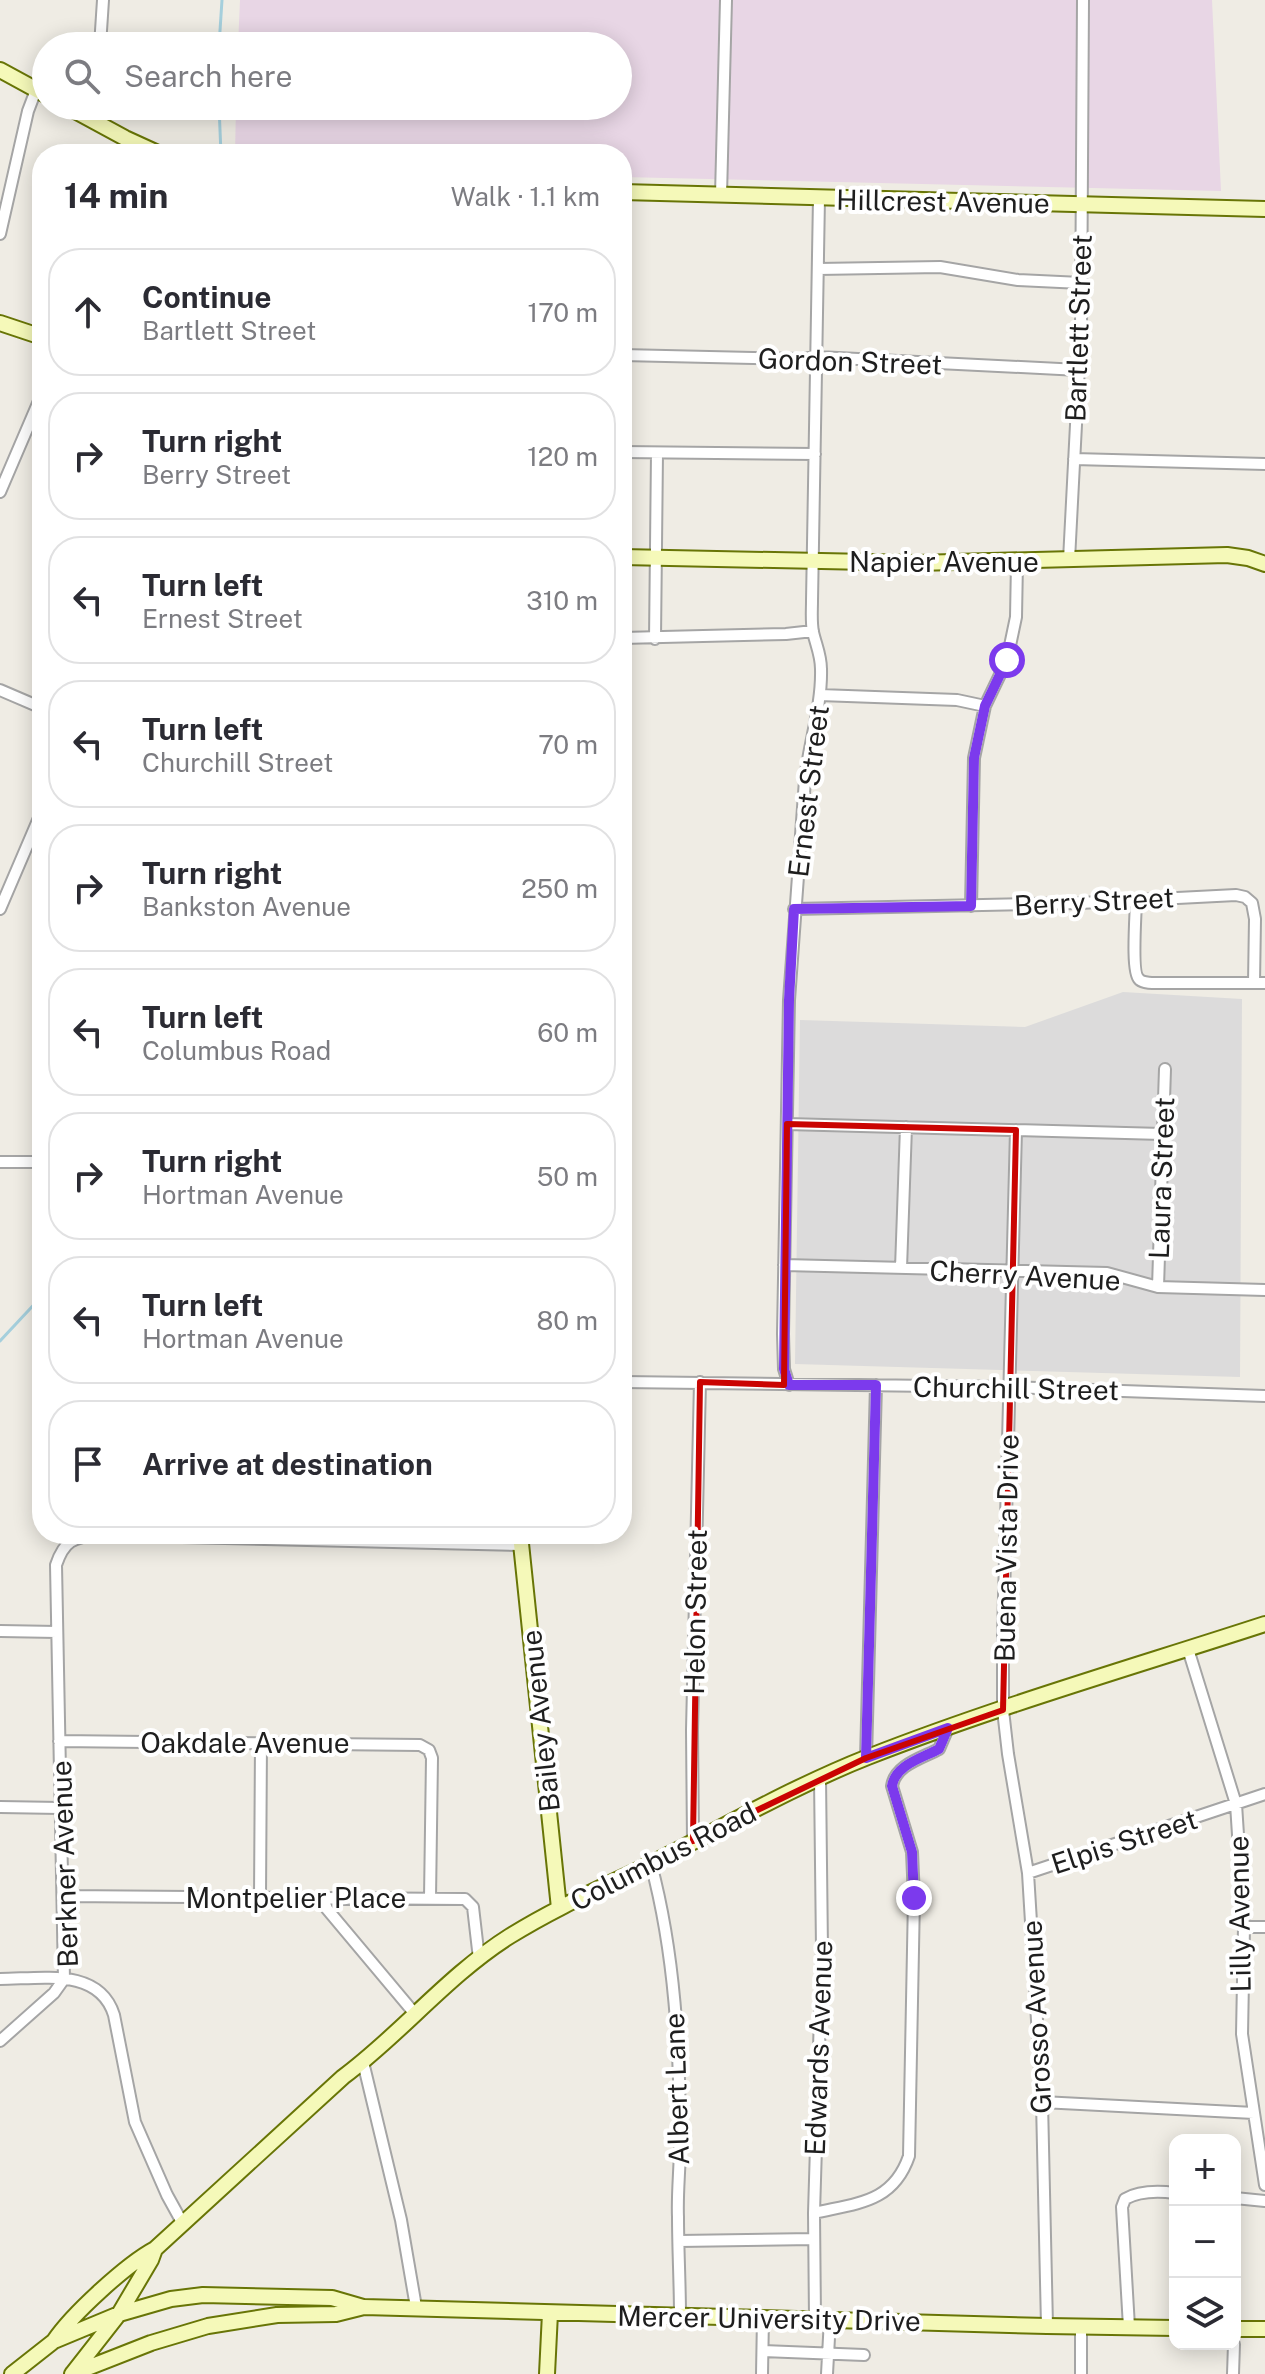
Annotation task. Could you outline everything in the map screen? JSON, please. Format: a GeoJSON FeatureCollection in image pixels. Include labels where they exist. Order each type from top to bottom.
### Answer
{"type":"FeatureCollection","features":[{"type":"Feature","properties":{"kind":"street"},"geometry":{"type":"LineString","coordinates":[[101,32],[103,0]]}},
{"type":"Feature","properties":{"kind":"street"},"geometry":{"type":"LineString","coordinates":[[721,195],[726,0]]}},
{"type":"Feature","properties":{"kind":"street","name":"Bartlett Street"},"geometry":{"type":"LineString","coordinates":[[1069,560],[1079,370],[1083,0]]}},
{"type":"Feature","properties":{"kind":"street"},"geometry":{"type":"LineString","coordinates":[[0,70],[32,88]]}},
{"type":"Feature","properties":{"kind":"street"},"geometry":{"type":"LineString","coordinates":[[0,234],[28,111],[32,105]]}},
{"type":"Feature","properties":{"kind":"street"},"geometry":{"type":"LineString","coordinates":[[100,120],[138,144]]}},
{"type":"Feature","properties":{"kind":"street","name":"Hillcrest Avenue"},"geometry":{"type":"LineString","coordinates":[[632,192],[1265,209]]}},
{"type":"Feature","properties":{"kind":"street","name":"Ernest Street"},"geometry":{"type":"LineString","coordinates":[[789,1385],[784,1369],[784,1265],[794,909],[808,753],[820,695],[820,653],[813,631],[812,591],[819,198]]}},
{"type":"Feature","properties":{"kind":"street"},"geometry":{"type":"LineString","coordinates":[[818,269],[940,267],[1018,280],[1081,283]]}},
{"type":"Feature","properties":{"kind":"street"},"geometry":{"type":"LineString","coordinates":[[0,323],[32,334]]}},
{"type":"Feature","properties":{"kind":"street","name":"Gordon Street"},"geometry":{"type":"LineString","coordinates":[[632,355],[818,357],[1079,370]]}},
{"type":"Feature","properties":{"kind":"street"},"geometry":{"type":"LineString","coordinates":[[0,492],[32,417]]}},
{"type":"Feature","properties":{"kind":"street"},"geometry":{"type":"LineString","coordinates":[[632,452],[815,454]]}},
{"type":"Feature","properties":{"kind":"street"},"geometry":{"type":"LineString","coordinates":[[655,639],[657,453]]}},
{"type":"Feature","properties":{"kind":"street"},"geometry":{"type":"LineString","coordinates":[[1074,459],[1265,464]]}},
{"type":"Feature","properties":{"kind":"street","name":"Napier Avenue"},"geometry":{"type":"LineString","coordinates":[[632,557],[916,563],[1227,555],[1265,564]]}},
{"type":"Feature","properties":{"kind":"street"},"geometry":{"type":"LineString","coordinates":[[971,906],[974,758],[985,706],[1007,660],[1016,617],[1017,562]]}},
{"type":"Feature","properties":{"kind":"street"},"geometry":{"type":"LineString","coordinates":[[632,638],[813,631]]}},
{"type":"Feature","properties":{"kind":"street"},"geometry":{"type":"LineString","coordinates":[[0,690],[32,704]]}},
{"type":"Feature","properties":{"kind":"street"},"geometry":{"type":"LineString","coordinates":[[820,695],[957,700],[985,706]]}},
{"type":"Feature","properties":{"kind":"street"},"geometry":{"type":"LineString","coordinates":[[0,909],[32,834]]}},
{"type":"Feature","properties":{"kind":"street","name":"Berry Street"},"geometry":{"type":"LineString","coordinates":[[794,909],[1080,903],[1236,895],[1252,903],[1259,983]]}},
{"type":"Feature","properties":{"kind":"street"},"geometry":{"type":"LineString","coordinates":[[1136,899],[1135,965],[1141,981],[1259,983]]}},
{"type":"Feature","properties":{"kind":"street","name":"Laura Street"},"geometry":{"type":"LineString","coordinates":[[1158,1287],[1165,1069]]}},
{"type":"Feature","properties":{"kind":"street"},"geometry":{"type":"LineString","coordinates":[[787,1124],[1162,1134]]}},
{"type":"Feature","properties":{"kind":"street"},"geometry":{"type":"LineString","coordinates":[[901,1268],[906,1127]]}},
{"type":"Feature","properties":{"kind":"street","name":"Buena Vista Drive"},"geometry":{"type":"LineString","coordinates":[[1003,1710],[1016,1130]]}},
{"type":"Feature","properties":{"kind":"street"},"geometry":{"type":"LineString","coordinates":[[0,1162],[32,1162]]}},
{"type":"Feature","properties":{"kind":"street","name":"Cherry Avenue"},"geometry":{"type":"LineString","coordinates":[[784,1265],[1107,1273],[1158,1287],[1265,1290]]}},
{"type":"Feature","properties":{"kind":"street","name":"Churchill Street"},"geometry":{"type":"LineString","coordinates":[[632,1382],[1009,1387],[1265,1396]]}},
{"type":"Feature","properties":{"kind":"street","name":"Helon Street"},"geometry":{"type":"LineString","coordinates":[[693,1841],[692,1730],[700,1382]]}},
{"type":"Feature","properties":{"kind":"street"},"geometry":{"type":"LineString","coordinates":[[866,1758],[876,1385]]}},
{"type":"Feature","properties":{"kind":"street","name":"Berkner Avenue"},"geometry":{"type":"LineString","coordinates":[[68,1544],[60,1551],[57,1561],[64,1979],[88,1983],[99,1990],[111,2006],[135,2122],[183,2224]]}},
{"type":"Feature","properties":{"kind":"street","name":"Bailey Avenue"},"geometry":{"type":"LineString","coordinates":[[520,1544],[559,1908]]}},
{"type":"Feature","properties":{"kind":"street","name":"Columbus Road"},"geometry":{"type":"LineString","coordinates":[[54,2341],[64,2326],[142,2256],[155,2249],[343,2077],[507,1938],[559,1908],[866,1758],[1265,1624]]}},
{"type":"Feature","properties":{"kind":"street"},"geometry":{"type":"LineString","coordinates":[[0,1631],[57,1632]]}},
{"type":"Feature","properties":{"kind":"street","name":"Lilly Avenue"},"geometry":{"type":"LineString","coordinates":[[1188,1649],[1236,1804],[1244,1927],[1242,2034],[1265,2185]]}},
{"type":"Feature","properties":{"kind":"street","name":"Grosso Avenue"},"geometry":{"type":"LineString","coordinates":[[1003,1710],[1028,1873],[1042,2102],[1047,2326]]}},
{"type":"Feature","properties":{"kind":"street"},"geometry":{"type":"LineString","coordinates":[[814,2213],[885,2193],[904,2171],[909,2156],[914,1898],[912,1852],[892,1786],[898,1771],[939,1749],[948,1728]]}},
{"type":"Feature","properties":{"kind":"street","name":"Oakdale Avenue"},"geometry":{"type":"LineString","coordinates":[[59,1741],[417,1745],[429,1750],[433,1779],[430,1898]]}},
{"type":"Feature","properties":{"kind":"street"},"geometry":{"type":"LineString","coordinates":[[260,1897],[261,1742]]}},
{"type":"Feature","properties":{"kind":"street","name":"Edwards Avenue"},"geometry":{"type":"LineString","coordinates":[[820,1778],[822,1949],[814,2239],[829,2354],[827,2374]]}},
{"type":"Feature","properties":{"kind":"street","name":"Elpis Street"},"geometry":{"type":"LineString","coordinates":[[1028,1873],[1265,1794]]}},
{"type":"Feature","properties":{"kind":"street"},"geometry":{"type":"LineString","coordinates":[[0,1807],[60,1808]]}},
{"type":"Feature","properties":{"kind":"street","name":"Albert Lane"},"geometry":{"type":"LineString","coordinates":[[651,1864],[672,1967],[678,2056],[680,2316]]}},
{"type":"Feature","properties":{"kind":"street","name":"Montpelier Place"},"geometry":{"type":"LineString","coordinates":[[63,1896],[461,1898],[471,1903],[479,1959]]}},
{"type":"Feature","properties":{"kind":"street"},"geometry":{"type":"LineString","coordinates":[[323,1898],[327,1909],[415,2014]]}},
{"type":"Feature","properties":{"kind":"street"},"geometry":{"type":"LineString","coordinates":[[1244,1927],[1265,1927]]}},
{"type":"Feature","properties":{"kind":"street"},"geometry":{"type":"LineString","coordinates":[[0,1979],[64,1979]]}},
{"type":"Feature","properties":{"kind":"street"},"geometry":{"type":"LineString","coordinates":[[0,2041],[37,2009],[64,1979]]}},
{"type":"Feature","properties":{"kind":"street"},"geometry":{"type":"LineString","coordinates":[[363,2062],[401,2220],[416,2307]]}},
{"type":"Feature","properties":{"kind":"street"},"geometry":{"type":"LineString","coordinates":[[1042,2102],[1254,2113]]}},
{"type":"Feature","properties":{"kind":"street"},"geometry":{"type":"LineString","coordinates":[[1129,2327],[1122,2207],[1131,2195],[1169,2193]]}},
{"type":"Feature","properties":{"kind":"street"},"geometry":{"type":"LineString","coordinates":[[1241,2199],[1265,2201]]}},
{"type":"Feature","properties":{"kind":"street"},"geometry":{"type":"LineString","coordinates":[[679,2241],[814,2239]]}},
{"type":"Feature","properties":{"kind":"street","name":"Columbus Road"},"geometry":{"type":"LineString","coordinates":[[72,2374],[119,2314],[155,2249]]}},
{"type":"Feature","properties":{"kind":"street","name":"Mercer University Drive"},"geometry":{"type":"LineString","coordinates":[[12,2374],[54,2341],[119,2314],[171,2299],[203,2295],[332,2298],[364,2307]]}},
{"type":"Feature","properties":{"kind":"street","name":"Mercer University Drive"},"geometry":{"type":"LineString","coordinates":[[72,2374],[159,2340],[208,2326],[277,2315],[336,2314],[364,2307],[1169,2328]]}},
{"type":"Feature","properties":{"kind":"street"},"geometry":{"type":"LineString","coordinates":[[547,2374],[550,2313]]}},
{"type":"Feature","properties":{"kind":"street"},"geometry":{"type":"LineString","coordinates":[[762,2374],[763,2317]]}},
{"type":"Feature","properties":{"kind":"street"},"geometry":{"type":"LineString","coordinates":[[1081,2327],[1081,2374]]}},
{"type":"Feature","properties":{"kind":"street"},"geometry":{"type":"LineString","coordinates":[[1241,2329],[1265,2329]]}},
{"type":"Feature","properties":{"kind":"street"},"geometry":{"type":"LineString","coordinates":[[1233,2374],[1234,2350]]}},
{"type":"Feature","properties":{"kind":"street"},"geometry":{"type":"LineString","coordinates":[[763,2351],[864,2355]]}},
{"type":"Feature","properties":{"kind":"highlighted area"},"geometry":{"type":"Polygon","coordinates":[[[787,1124],[1016,1130],[1003,1710],[866,1758],[693,1841],[700,1382],[784,1385],[787,1124]]]}},
{"type":"Feature","properties":{"kind":"shaded area"},"geometry":{"type":"Polygon","coordinates":[[[240,0],[1212,0],[1221,191],[632,177],[632,144],[235,144],[236,120],[632,120],[632,32],[239,32],[240,0]]]}},
{"type":"Feature","properties":{"kind":"shaded area"},"geometry":{"type":"Polygon","coordinates":[[[1123,992],[1242,999],[1240,1377],[795,1364],[800,1020],[1025,1027],[1123,992]]]}},
{"type":"Feature","properties":{"kind":"waterway"},"geometry":{"type":"LineString","coordinates":[[220,32],[222,0]]}},
{"type":"Feature","properties":{"kind":"waterway"},"geometry":{"type":"LineString","coordinates":[[220,120],[221,144]]}},
{"type":"Feature","properties":{"kind":"waterway"},"geometry":{"type":"LineString","coordinates":[[0,1341],[32,1307]]}},
{"type":"Feature","properties":{"kind":"route"},"geometry":{"type":"LineString","coordinates":[[914,1898],[912,1852],[892,1786],[893,1778],[898,1771],[939,1749],[948,1728],[866,1758],[876,1385],[789,1385],[784,1369],[789,1000],[794,909],[971,906],[974,758],[985,706],[1007,660]]}}]}
